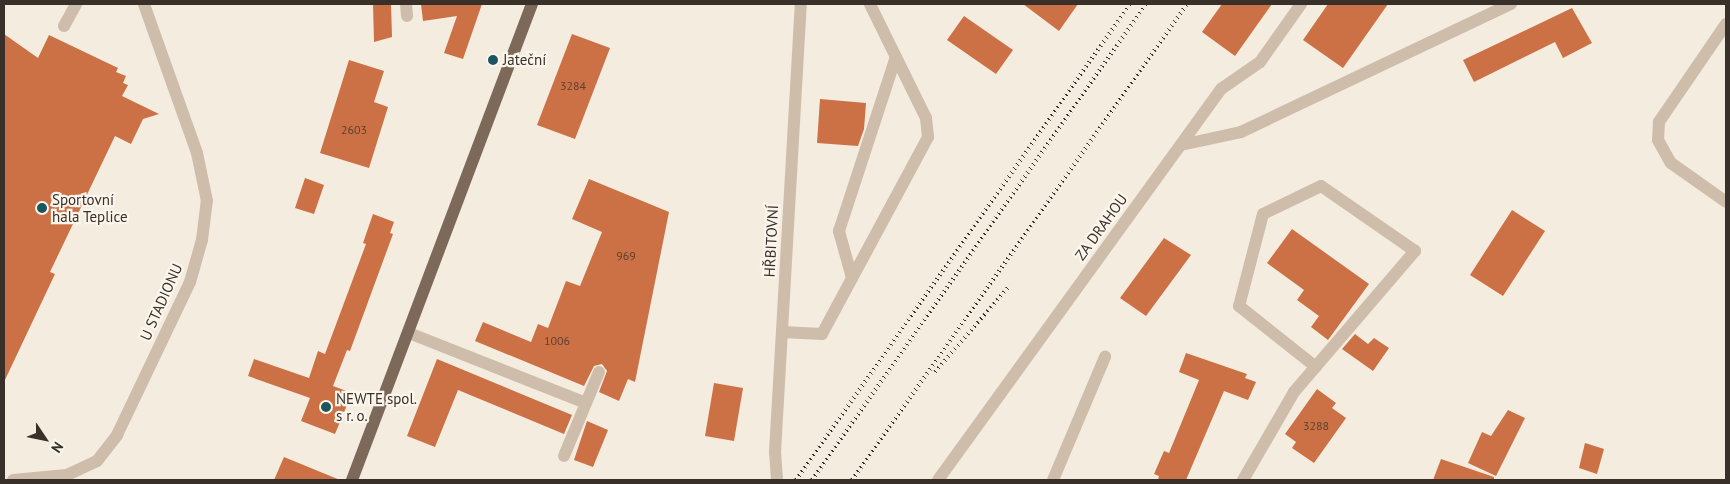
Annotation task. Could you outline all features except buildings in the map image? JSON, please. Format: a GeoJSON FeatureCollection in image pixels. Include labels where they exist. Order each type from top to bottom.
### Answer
{"type":"FeatureCollection","features":[{"type":"Feature","properties":{"kind":"main road"},"geometry":{"type":"LineString","coordinates":[[352,480],[410,333],[532,4]]}},
{"type":"Feature","properties":{"kind":"street"},"geometry":{"type":"LineString","coordinates":[[64,26],[76,4]]}},
{"type":"Feature","properties":{"kind":"street","name":"U STADIONU"},"geometry":{"type":"LineString","coordinates":[[13,480],[67,474],[97,461],[117,435],[190,282],[197,257],[207,201],[205,191],[197,153],[144,4]]}},
{"type":"Feature","properties":{"kind":"street","name":"HŘBITOVNÍ"},"geometry":{"type":"LineString","coordinates":[[777,480],[775,452],[801,4]]}},
{"type":"Feature","properties":{"kind":"street"},"geometry":{"type":"LineString","coordinates":[[782,332],[822,334],[928,137],[926,118],[870,4]]}},
{"type":"Feature","properties":{"kind":"street","name":"ZA DRAHOU"},"geometry":{"type":"LineString","coordinates":[[938,480],[1221,89],[1260,62],[1300,4]]}},
{"type":"Feature","properties":{"kind":"street"},"geometry":{"type":"LineString","coordinates":[[1181,145],[1241,132],[1511,4]]}},
{"type":"Feature","properties":{"kind":"street"},"geometry":{"type":"LineString","coordinates":[[1726,24],[1659,122],[1658,140],[1671,163],[1726,202]]}},
{"type":"Feature","properties":{"kind":"street"},"geometry":{"type":"LineString","coordinates":[[852,278],[839,231],[896,57]]}},
{"type":"Feature","properties":{"kind":"street"},"geometry":{"type":"LineString","coordinates":[[1243,480],[1294,392],[1316,367],[1415,251],[1321,186],[1263,214],[1239,306],[1316,367]]}},
{"type":"Feature","properties":{"kind":"street"},"geometry":{"type":"LineString","coordinates":[[410,333],[586,403]]}},
{"type":"Feature","properties":{"kind":"street"},"geometry":{"type":"LineString","coordinates":[[1054,480],[1105,356]]}},
{"type":"Feature","properties":{"kind":"street"},"geometry":{"type":"LineString","coordinates":[[564,456],[599,372]]}},
{"type":"Feature","properties":{"kind":"railway"},"geometry":{"type":"LineString","coordinates":[[796,480],[1130,4]]}},
{"type":"Feature","properties":{"kind":"railway"},"geometry":{"type":"LineString","coordinates":[[812,480],[1146,4]]}},
{"type":"Feature","properties":{"kind":"railway"},"geometry":{"type":"LineString","coordinates":[[852,480],[1187,4]]}},
{"type":"Feature","properties":{"kind":"railway"},"geometry":{"type":"LineString","coordinates":[[935,372],[1010,285]]}},
{"type":"Feature","properties":{"kind":"place","name":"Jateční"},"geometry":{"type":"Point","coordinates":[493,60]}},
{"type":"Feature","properties":{"kind":"place","name":"Sportovní hala Teplice"},"geometry":{"type":"Point","coordinates":[42,208]}},
{"type":"Feature","properties":{"kind":"place","name":"NEWTE spol. s r. o."},"geometry":{"type":"Point","coordinates":[326,407]}}]}
